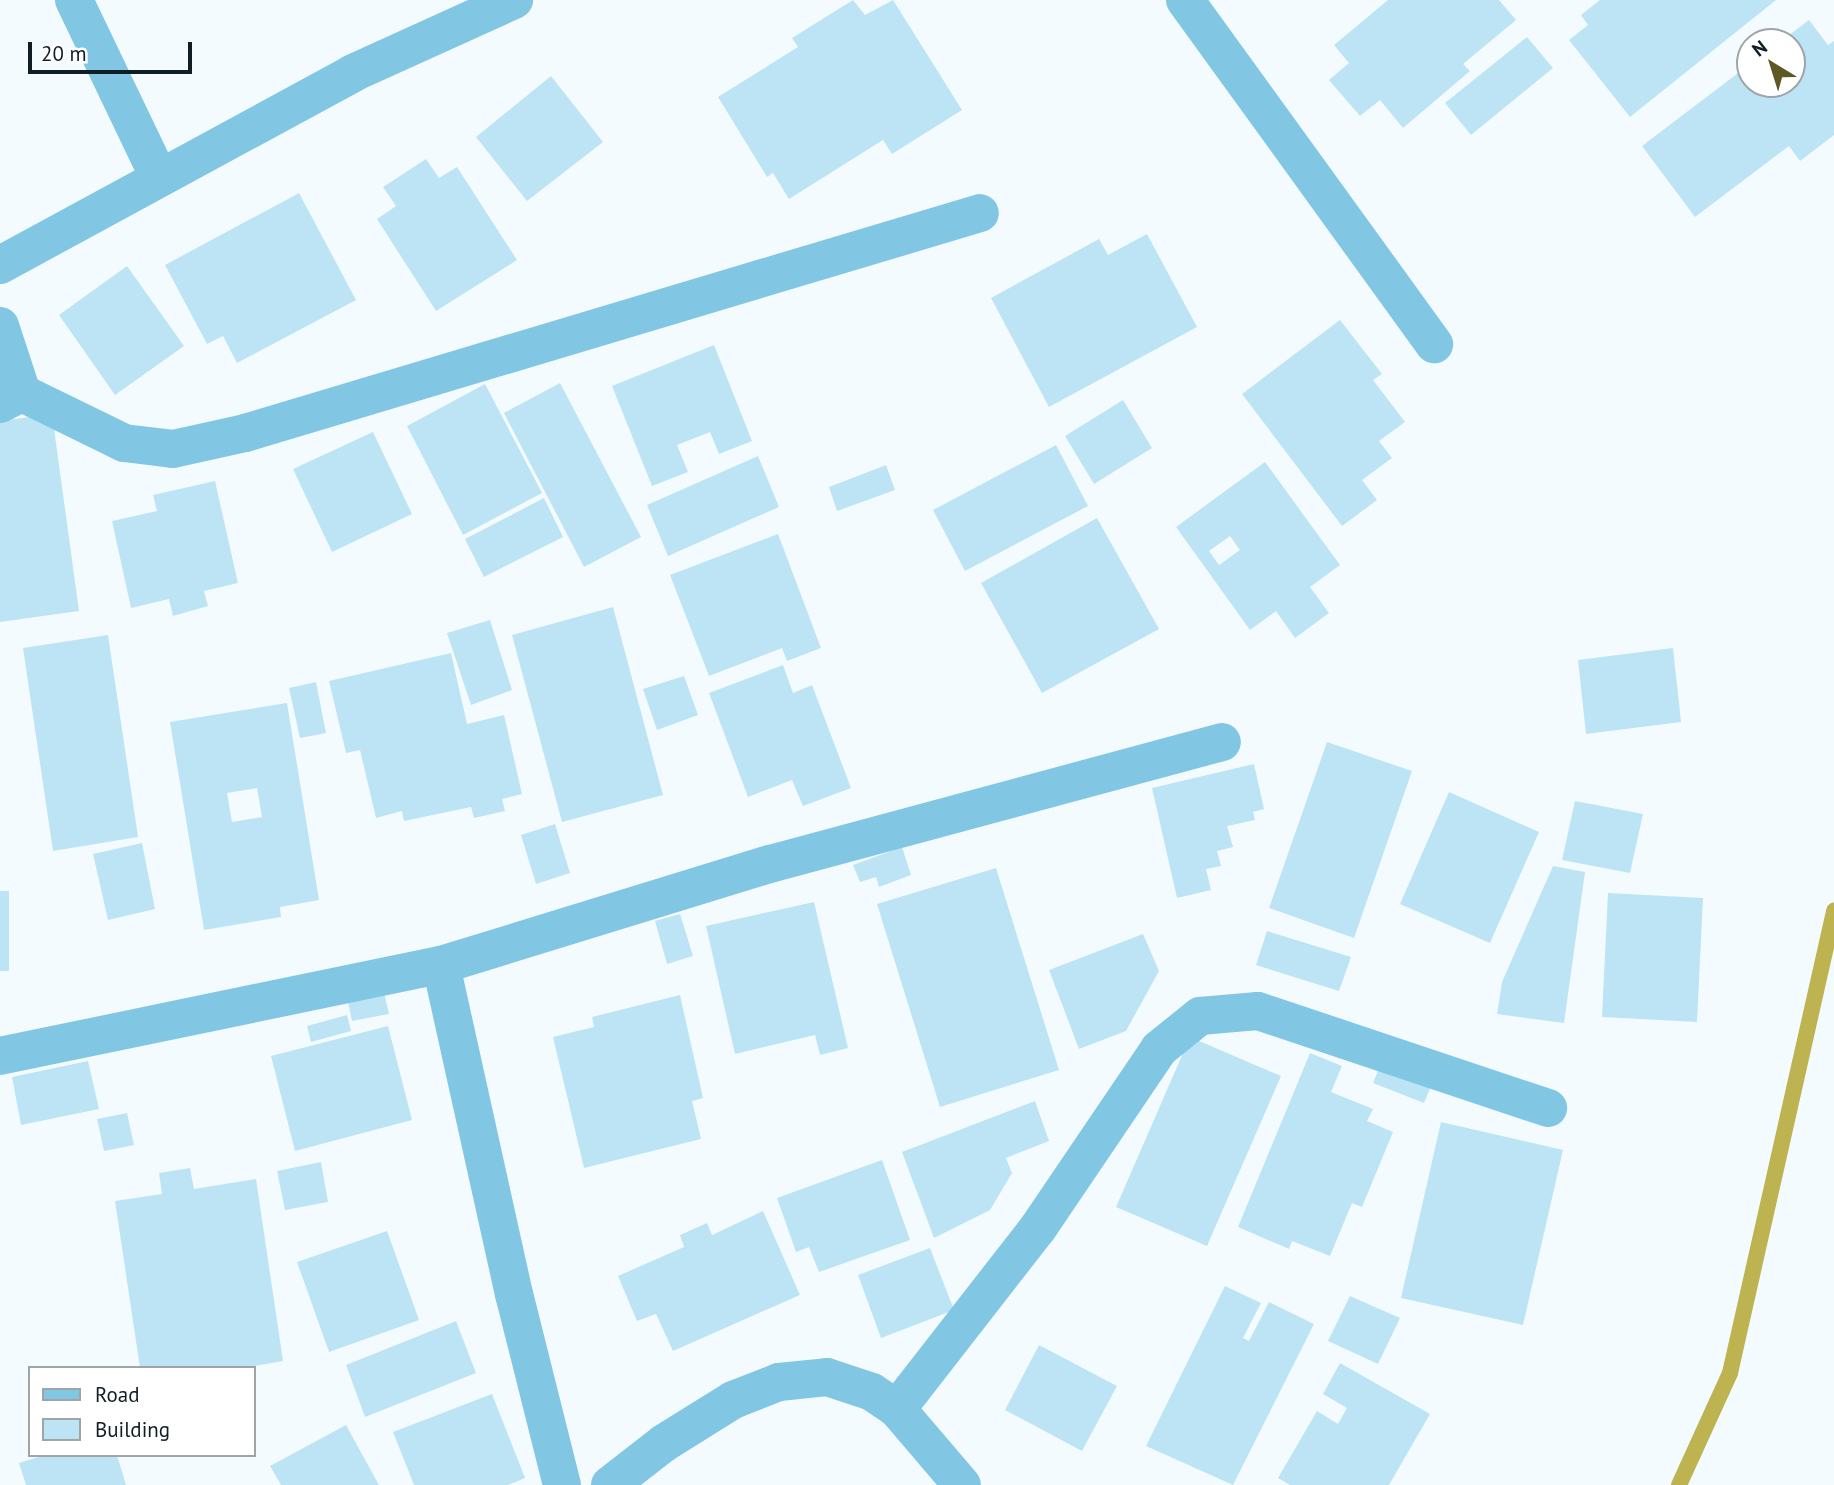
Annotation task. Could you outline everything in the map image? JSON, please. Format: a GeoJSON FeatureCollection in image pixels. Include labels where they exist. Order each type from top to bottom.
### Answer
{"type":"FeatureCollection","features":[{"type":"Feature","properties":{"kind":"street"},"geometry":{"type":"LineString","coordinates":[[74,0],[158,176]]}},
{"type":"Feature","properties":{"kind":"street"},"geometry":{"type":"LineString","coordinates":[[0,265],[158,176],[353,73],[514,0]]}},
{"type":"Feature","properties":{"kind":"street"},"geometry":{"type":"LineString","coordinates":[[1185,0],[1434,344]]}},
{"type":"Feature","properties":{"kind":"street"},"geometry":{"type":"LineString","coordinates":[[0,326],[11,398],[124,443],[173,449],[245,433],[980,213]]}},
{"type":"Feature","properties":{"kind":"street"},"geometry":{"type":"LineString","coordinates":[[0,1056],[441,965],[771,863],[1222,742]]}},
{"type":"Feature","properties":{"kind":"street"},"geometry":{"type":"LineString","coordinates":[[441,965],[514,1294],[562,1485]]}},
{"type":"Feature","properties":{"kind":"street"},"geometry":{"type":"LineString","coordinates":[[897,1409],[1038,1228],[1159,1049],[1200,1016],[1258,1012],[1548,1108]]}},
{"type":"Feature","properties":{"kind":"street"},"geometry":{"type":"LineString","coordinates":[[610,1485],[664,1443],[733,1400],[779,1382],[827,1377],[872,1392],[897,1409],[962,1485]]}},
{"type":"Feature","properties":{"kind":"building"},"geometry":{"type":"Polygon","coordinates":[[[853,0],[865,15],[893,0],[962,110],[892,154],[883,140],[789,199],[773,173],[767,177],[718,97],[798,47],[792,38],[853,0]]]}},
{"type":"Feature","properties":{"kind":"building"},"geometry":{"type":"Polygon","coordinates":[[[1388,0],[1499,0],[1516,20],[1463,64],[1470,71],[1403,128],[1380,100],[1360,116],[1329,80],[1349,63],[1334,45],[1388,0]]]}},
{"type":"Feature","properties":{"kind":"building"},"geometry":{"type":"Polygon","coordinates":[[[1600,0],[1776,0],[1741,28],[1736,28],[1736,32],[1630,117],[1569,40],[1588,25],[1581,15],[1600,0]]]}},
{"type":"Feature","properties":{"kind":"building"},"geometry":{"type":"Polygon","coordinates":[[[1809,20],[1828,45],[1834,41],[1834,135],[1800,161],[1789,146],[1695,217],[1642,146],[1736,75],[1736,98],[1806,98],[1806,28],[1798,28],[1809,20]]]}},
{"type":"Feature","properties":{"kind":"building"},"geometry":{"type":"Polygon","coordinates":[[[1527,37],[1553,68],[1471,135],[1445,103],[1527,37]]]}},
{"type":"Feature","properties":{"kind":"building"},"geometry":{"type":"Polygon","coordinates":[[[551,76],[603,142],[527,201],[476,137],[551,76]]]}},
{"type":"Feature","properties":{"kind":"building"},"geometry":{"type":"Polygon","coordinates":[[[426,159],[439,178],[457,167],[517,260],[436,311],[377,219],[396,206],[383,187],[426,159]]]}},
{"type":"Feature","properties":{"kind":"building"},"geometry":{"type":"Polygon","coordinates":[[[299,193],[356,300],[237,363],[223,336],[207,344],[165,265],[299,193]]]}},
{"type":"Feature","properties":{"kind":"building"},"geometry":{"type":"Polygon","coordinates":[[[1147,234],[1197,327],[1049,407],[991,298],[1099,239],[1108,255],[1147,234]]]}},
{"type":"Feature","properties":{"kind":"building"},"geometry":{"type":"Polygon","coordinates":[[[127,266],[184,346],[115,395],[59,315],[127,266]]]}},
{"type":"Feature","properties":{"kind":"building"},"geometry":{"type":"Polygon","coordinates":[[[1340,320],[1382,374],[1373,380],[1405,422],[1379,441],[1392,458],[1362,480],[1377,500],[1342,526],[1242,394],[1340,320]]]}},
{"type":"Feature","properties":{"kind":"building"},"geometry":{"type":"Polygon","coordinates":[[[714,345],[752,441],[719,454],[710,432],[677,445],[688,472],[652,486],[612,386],[714,345]]]}},
{"type":"Feature","properties":{"kind":"building"},"geometry":{"type":"Polygon","coordinates":[[[560,383],[641,537],[584,567],[504,413],[560,383]]]}},
{"type":"Feature","properties":{"kind":"building"},"geometry":{"type":"Polygon","coordinates":[[[485,384],[542,493],[463,535],[407,426],[485,384]]]}},
{"type":"Feature","properties":{"kind":"building"},"geometry":{"type":"Polygon","coordinates":[[[1123,400],[1152,448],[1094,484],[1065,436],[1123,400]]]}},
{"type":"Feature","properties":{"kind":"building"},"geometry":{"type":"Polygon","coordinates":[[[52,414],[79,611],[0,622],[0,421],[52,414]]]}},
{"type":"Feature","properties":{"kind":"building"},"geometry":{"type":"Polygon","coordinates":[[[373,432],[412,514],[332,552],[293,469],[373,432]]]}},
{"type":"Feature","properties":{"kind":"building"},"geometry":{"type":"Polygon","coordinates":[[[1056,445],[1088,506],[965,571],[933,510],[1056,445]]]}},
{"type":"Feature","properties":{"kind":"building"},"geometry":{"type":"Polygon","coordinates":[[[758,456],[779,507],[668,556],[647,505],[758,456]]]}},
{"type":"Feature","properties":{"kind":"building"},"geometry":{"type":"Polygon","coordinates":[[[1265,462],[1340,565],[1310,587],[1329,613],[1295,638],[1276,611],[1250,630],[1176,527],[1265,462]],[[1230,536],[1209,551],[1219,565],[1240,550],[1230,536]]]}},
{"type":"Feature","properties":{"kind":"building"},"geometry":{"type":"Polygon","coordinates":[[[886,465],[895,490],[837,511],[829,487],[886,465]]]}},
{"type":"Feature","properties":{"kind":"building"},"geometry":{"type":"Polygon","coordinates":[[[215,481],[238,583],[204,591],[208,606],[173,616],[169,599],[131,608],[112,521],[157,511],[153,495],[215,481]]]}},
{"type":"Feature","properties":{"kind":"building"},"geometry":{"type":"Polygon","coordinates":[[[544,498],[563,537],[484,577],[465,539],[544,498]]]}},
{"type":"Feature","properties":{"kind":"building"},"geometry":{"type":"Polygon","coordinates":[[[1097,518],[1159,629],[1042,693],[981,583],[1097,518]]]}},
{"type":"Feature","properties":{"kind":"building"},"geometry":{"type":"Polygon","coordinates":[[[778,534],[821,648],[787,661],[782,648],[709,676],[670,575],[778,534]]]}},
{"type":"Feature","properties":{"kind":"building"},"geometry":{"type":"Polygon","coordinates":[[[613,607],[663,795],[562,822],[512,635],[613,607]]]}},
{"type":"Feature","properties":{"kind":"building"},"geometry":{"type":"Polygon","coordinates":[[[490,620],[512,690],[471,705],[447,633],[490,620]]]}},
{"type":"Feature","properties":{"kind":"building"},"geometry":{"type":"Polygon","coordinates":[[[108,635],[138,837],[53,851],[23,648],[108,635]]]}},
{"type":"Feature","properties":{"kind":"building"},"geometry":{"type":"Polygon","coordinates":[[[1673,648],[1681,722],[1586,734],[1578,660],[1673,648]]]}},
{"type":"Feature","properties":{"kind":"building"},"geometry":{"type":"Polygon","coordinates":[[[451,653],[467,724],[504,715],[522,794],[502,799],[505,811],[474,818],[471,807],[404,821],[402,811],[376,818],[360,750],[346,753],[329,681],[451,653]]]}},
{"type":"Feature","properties":{"kind":"building"},"geometry":{"type":"Polygon","coordinates":[[[783,665],[793,693],[812,685],[851,788],[803,806],[792,780],[748,797],[709,693],[783,665]]]}},
{"type":"Feature","properties":{"kind":"building"},"geometry":{"type":"Polygon","coordinates":[[[684,676],[698,715],[657,730],[643,689],[684,676]]]}},
{"type":"Feature","properties":{"kind":"building"},"geometry":{"type":"Polygon","coordinates":[[[316,682],[326,733],[300,738],[289,688],[316,682]]]}},
{"type":"Feature","properties":{"kind":"building"},"geometry":{"type":"Polygon","coordinates":[[[287,703],[319,900],[280,907],[281,917],[204,930],[170,722],[287,703]],[[257,788],[227,793],[232,822],[262,817],[257,788]]]}},
{"type":"Feature","properties":{"kind":"building"},"geometry":{"type":"Polygon","coordinates":[[[1327,742],[1412,771],[1354,938],[1269,908],[1327,742]]]}},
{"type":"Feature","properties":{"kind":"building"},"geometry":{"type":"Polygon","coordinates":[[[1254,764],[1264,809],[1253,812],[1255,820],[1227,826],[1233,847],[1217,851],[1221,866],[1206,869],[1211,890],[1177,898],[1152,788],[1254,764]]]}},
{"type":"Feature","properties":{"kind":"building"},"geometry":{"type":"Polygon","coordinates":[[[1449,792],[1539,832],[1490,943],[1400,904],[1449,792]]]}},
{"type":"Feature","properties":{"kind":"building"},"geometry":{"type":"Polygon","coordinates":[[[1575,801],[1643,814],[1630,873],[1562,860],[1575,801]]]}},
{"type":"Feature","properties":{"kind":"building"},"geometry":{"type":"Polygon","coordinates":[[[555,824],[570,873],[536,884],[521,835],[555,824]]]}},
{"type":"Feature","properties":{"kind":"building"},"geometry":{"type":"Polygon","coordinates":[[[142,843],[155,909],[108,920],[93,854],[142,843]]]}},
{"type":"Feature","properties":{"kind":"building"},"geometry":{"type":"Polygon","coordinates":[[[902,847],[911,875],[879,887],[876,877],[860,882],[853,865],[902,847]]]}},
{"type":"Feature","properties":{"kind":"building"},"geometry":{"type":"Polygon","coordinates":[[[1553,866],[1585,872],[1564,1023],[1497,1014],[1502,982],[1553,866]]]}},
{"type":"Feature","properties":{"kind":"building"},"geometry":{"type":"Polygon","coordinates":[[[996,868],[1059,1070],[940,1107],[877,904],[996,868]]]}},
{"type":"Feature","properties":{"kind":"building"},"geometry":{"type":"Polygon","coordinates":[[[0,891],[9,891],[9,971],[0,971],[0,891]]]}},
{"type":"Feature","properties":{"kind":"building"},"geometry":{"type":"Polygon","coordinates":[[[1608,893],[1703,898],[1697,1022],[1602,1017],[1608,893]]]}},
{"type":"Feature","properties":{"kind":"building"},"geometry":{"type":"Polygon","coordinates":[[[814,902],[848,1048],[820,1055],[815,1035],[735,1054],[706,926],[814,902]]]}},
{"type":"Feature","properties":{"kind":"building"},"geometry":{"type":"Polygon","coordinates":[[[680,914],[693,956],[667,964],[655,921],[680,914]]]}},
{"type":"Feature","properties":{"kind":"building"},"geometry":{"type":"Polygon","coordinates":[[[1267,931],[1351,957],[1339,991],[1256,965],[1267,931]]]}},
{"type":"Feature","properties":{"kind":"building"},"geometry":{"type":"Polygon","coordinates":[[[1143,934],[1159,971],[1126,1031],[1079,1049],[1049,970],[1143,934]]]}},
{"type":"Feature","properties":{"kind":"building"},"geometry":{"type":"Polygon","coordinates":[[[383,988],[389,1014],[352,1021],[347,997],[383,988]]]}},
{"type":"Feature","properties":{"kind":"building"},"geometry":{"type":"Polygon","coordinates":[[[680,995],[703,1098],[692,1101],[701,1139],[584,1168],[553,1037],[594,1027],[592,1017],[680,995]]]}},
{"type":"Feature","properties":{"kind":"building"},"geometry":{"type":"Polygon","coordinates":[[[347,1015],[351,1031],[311,1042],[307,1026],[347,1015]]]}},
{"type":"Feature","properties":{"kind":"building"},"geometry":{"type":"Polygon","coordinates":[[[388,1026],[412,1120],[295,1151],[271,1056],[388,1026]]]}},
{"type":"Feature","properties":{"kind":"building"},"geometry":{"type":"Polygon","coordinates":[[[1190,1037],[1281,1076],[1207,1246],[1116,1207],[1190,1037]]]}},
{"type":"Feature","properties":{"kind":"building"},"geometry":{"type":"Polygon","coordinates":[[[1310,1053],[1342,1066],[1331,1092],[1373,1109],[1367,1121],[1393,1132],[1362,1207],[1352,1203],[1330,1256],[1292,1241],[1289,1249],[1238,1227],[1310,1053]]]}},
{"type":"Feature","properties":{"kind":"building"},"geometry":{"type":"Polygon","coordinates":[[[1384,1056],[1435,1077],[1424,1103],[1373,1083],[1384,1056]]]}},
{"type":"Feature","properties":{"kind":"building"},"geometry":{"type":"Polygon","coordinates":[[[88,1061],[99,1109],[21,1125],[12,1077],[88,1061]]]}},
{"type":"Feature","properties":{"kind":"building"},"geometry":{"type":"Polygon","coordinates":[[[1035,1101],[1049,1141],[1006,1158],[1012,1173],[990,1210],[934,1238],[902,1152],[1035,1101]]]}},
{"type":"Feature","properties":{"kind":"building"},"geometry":{"type":"Polygon","coordinates":[[[127,1113],[134,1145],[104,1151],[97,1119],[127,1113]]]}},
{"type":"Feature","properties":{"kind":"building"},"geometry":{"type":"Polygon","coordinates":[[[1441,1122],[1563,1150],[1523,1325],[1401,1298],[1441,1122]]]}},
{"type":"Feature","properties":{"kind":"building"},"geometry":{"type":"Polygon","coordinates":[[[882,1160],[910,1240],[819,1272],[809,1247],[796,1252],[777,1198],[882,1160]]]}},
{"type":"Feature","properties":{"kind":"building"},"geometry":{"type":"Polygon","coordinates":[[[321,1162],[328,1202],[285,1210],[277,1171],[321,1162]]]}},
{"type":"Feature","properties":{"kind":"building"},"geometry":{"type":"Polygon","coordinates":[[[190,1168],[194,1189],[256,1179],[283,1361],[254,1366],[140,1366],[115,1201],[162,1194],[159,1173],[190,1168]]]}},
{"type":"Feature","properties":{"kind":"building"},"geometry":{"type":"Polygon","coordinates":[[[763,1211],[800,1295],[673,1351],[656,1314],[637,1321],[618,1276],[684,1247],[680,1235],[707,1223],[712,1235],[763,1211]]]}},
{"type":"Feature","properties":{"kind":"building"},"geometry":{"type":"Polygon","coordinates":[[[387,1231],[419,1320],[329,1352],[297,1262],[387,1231]]]}},
{"type":"Feature","properties":{"kind":"building"},"geometry":{"type":"Polygon","coordinates":[[[930,1248],[954,1310],[881,1338],[858,1275],[930,1248]]]}},
{"type":"Feature","properties":{"kind":"building"},"geometry":{"type":"Polygon","coordinates":[[[1225,1286],[1261,1303],[1243,1338],[1249,1341],[1269,1302],[1314,1324],[1233,1485],[1146,1446],[1225,1286]]]}},
{"type":"Feature","properties":{"kind":"building"},"geometry":{"type":"Polygon","coordinates":[[[1350,1296],[1400,1318],[1378,1364],[1328,1341],[1350,1296]]]}},
{"type":"Feature","properties":{"kind":"building"},"geometry":{"type":"Polygon","coordinates":[[[456,1321],[476,1373],[365,1417],[346,1365],[456,1321]]]}},
{"type":"Feature","properties":{"kind":"building"},"geometry":{"type":"Polygon","coordinates":[[[1039,1345],[1117,1386],[1082,1451],[1005,1410],[1039,1345]]]}},
{"type":"Feature","properties":{"kind":"building"},"geometry":{"type":"Polygon","coordinates":[[[1340,1363],[1430,1414],[1389,1485],[1290,1485],[1278,1478],[1317,1411],[1338,1424],[1347,1408],[1323,1394],[1340,1363]]]}},
{"type":"Feature","properties":{"kind":"building"},"geometry":{"type":"Polygon","coordinates":[[[492,1394],[525,1478],[508,1485],[414,1485],[393,1432],[492,1394]]]}},
{"type":"Feature","properties":{"kind":"building"},"geometry":{"type":"Polygon","coordinates":[[[346,1425],[379,1485],[281,1485],[270,1466],[346,1425]]]}},
{"type":"Feature","properties":{"kind":"building"},"geometry":{"type":"Polygon","coordinates":[[[38,1457],[118,1457],[126,1485],[26,1485],[19,1463],[38,1457]]]}},
{"type":"Feature","properties":{"kind":"waterway"},"geometry":{"type":"LineString","coordinates":[[1679,1485],[1730,1373],[1834,911]]}}]}
